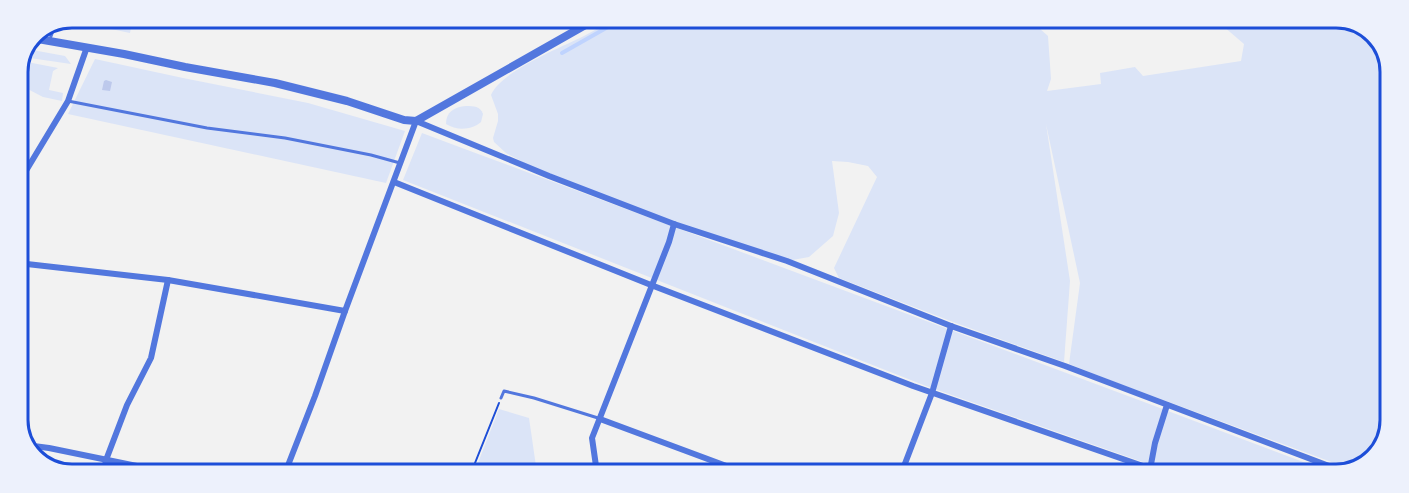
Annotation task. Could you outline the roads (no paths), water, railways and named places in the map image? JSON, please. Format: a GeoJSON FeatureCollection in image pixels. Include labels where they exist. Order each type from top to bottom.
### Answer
{"type":"FeatureCollection","features":[{"type":"Feature","properties":{"kind":"street"},"geometry":{"type":"LineString","coordinates":[[289,464],[416,121],[578,29]]}},
{"type":"Feature","properties":{"kind":"street"},"geometry":{"type":"LineString","coordinates":[[43,40],[275,84],[347,101],[404,120],[416,121],[674,224],[787,261],[951,326],[1065,366],[1324,464]]}},
{"type":"Feature","properties":{"kind":"street"},"geometry":{"type":"LineString","coordinates":[[28,166],[68,102],[87,47]]}},
{"type":"Feature","properties":{"kind":"street"},"geometry":{"type":"LineString","coordinates":[[394,182],[651,285],[932,393],[1130,464]]}},
{"type":"Feature","properties":{"kind":"street"},"geometry":{"type":"LineString","coordinates":[[596,464],[592,438],[674,224]]}},
{"type":"Feature","properties":{"kind":"street"},"geometry":{"type":"LineString","coordinates":[[29,264],[168,280],[345,311]]}},
{"type":"Feature","properties":{"kind":"street"},"geometry":{"type":"LineString","coordinates":[[105,464],[126,405],[151,358],[168,280]]}},
{"type":"Feature","properties":{"kind":"street"},"geometry":{"type":"LineString","coordinates":[[905,464],[932,393],[951,326]]}},
{"type":"Feature","properties":{"kind":"street"},"geometry":{"type":"LineString","coordinates":[[1150,464],[1167,405]]}},
{"type":"Feature","properties":{"kind":"street"},"geometry":{"type":"LineString","coordinates":[[600,418],[722,464]]}},
{"type":"Feature","properties":{"kind":"street"},"geometry":{"type":"LineString","coordinates":[[38,447],[126,464]]}},
{"type":"Feature","properties":{"kind":"lane"},"geometry":{"type":"LineString","coordinates":[[49,41],[52,34]]}},
{"type":"Feature","properties":{"kind":"lane"},"geometry":{"type":"LineString","coordinates":[[68,102],[207,128],[285,138],[401,163]]}},
{"type":"Feature","properties":{"kind":"lane"},"geometry":{"type":"LineString","coordinates":[[501,398],[504,391],[600,418]]}},
{"type":"Feature","properties":{"kind":"waterway"},"geometry":{"type":"LineString","coordinates":[[562,53],[604,29]]}}]}
